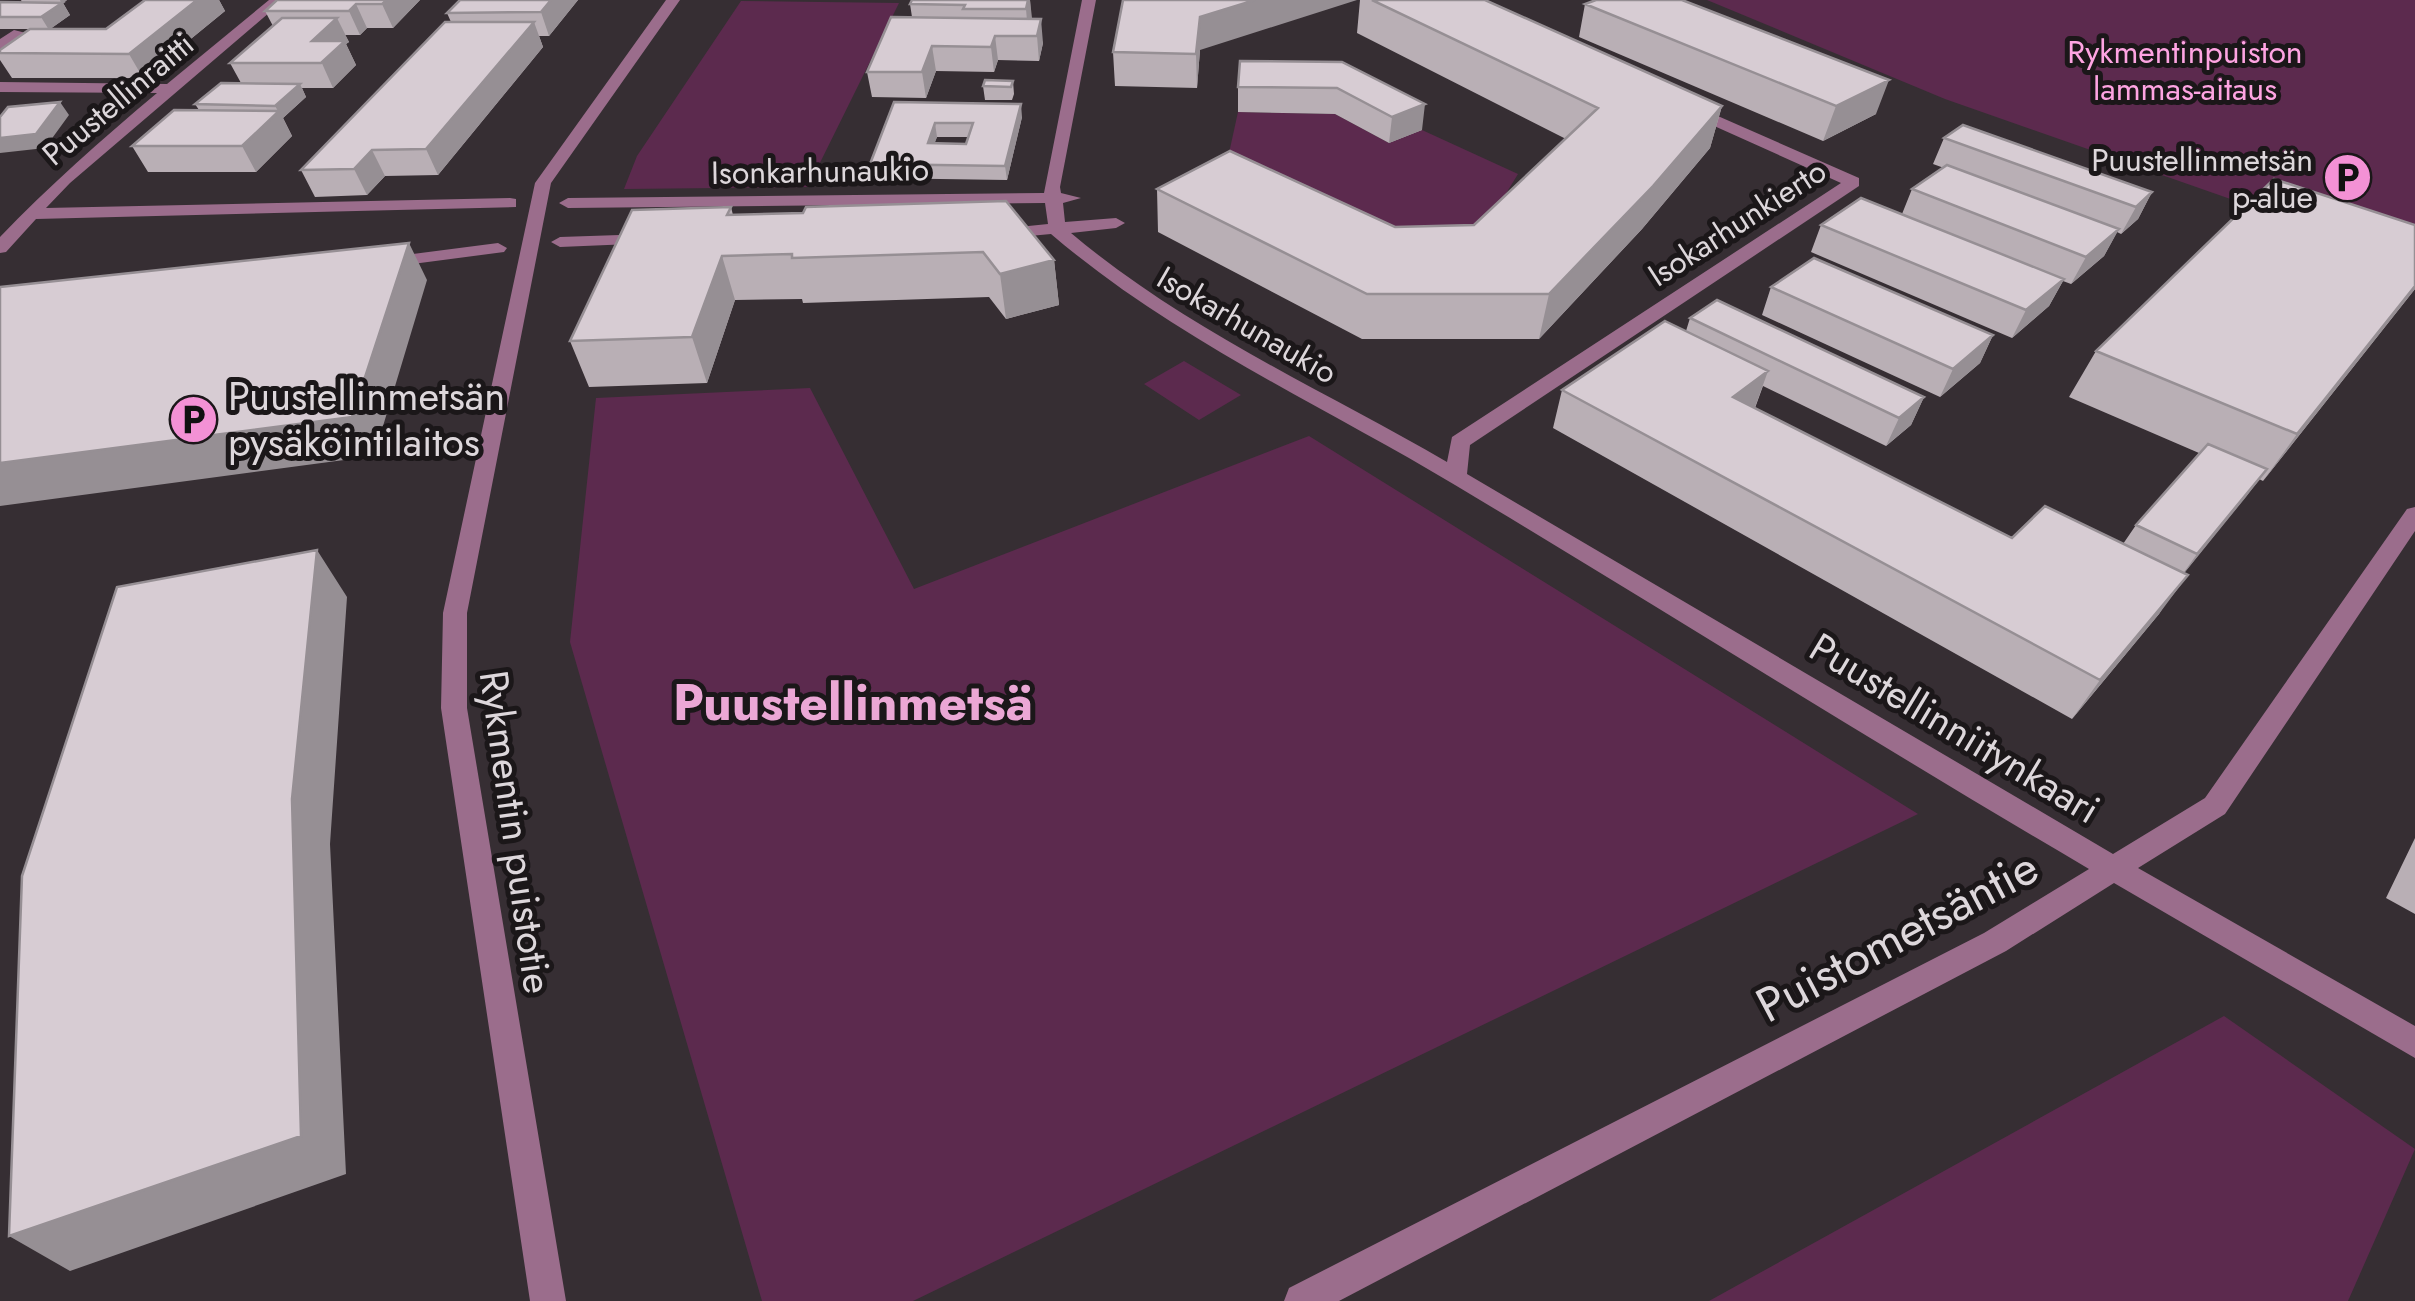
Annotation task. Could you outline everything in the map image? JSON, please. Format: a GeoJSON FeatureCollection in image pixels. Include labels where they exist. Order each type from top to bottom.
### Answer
{"type":"FeatureCollection","features":[{"type":"Feature","properties":{"kind":"street","name":"Puustellinraitti"},"geometry":{"type":"LineString","coordinates":[[0,248],[64,178],[278,0]]}},
{"type":"Feature","properties":{"kind":"street","name":"Rykmentin puistotie"},"geometry":{"type":"LineString","coordinates":[[548,1301],[454,708],[455,613],[544,182],[673,0]]}},
{"type":"Feature","properties":{"kind":"street"},"geometry":{"type":"LineString","coordinates":[[1057,230],[1089,0]]}},
{"type":"Feature","properties":{"kind":"street"},"geometry":{"type":"LineString","coordinates":[[0,46],[19,33]]}},
{"type":"Feature","properties":{"kind":"street"},"geometry":{"type":"LineString","coordinates":[[0,88],[174,89]]}},
{"type":"Feature","properties":{"kind":"street","name":"Isokarhunkierto"},"geometry":{"type":"LineString","coordinates":[[1456,476],[1460,442],[1853,182],[1679,104]]}},
{"type":"Feature","properties":{"kind":"street","name":"Isonkarhunaukio"},"geometry":{"type":"LineString","coordinates":[[568,204],[1059,195]]}},
{"type":"Feature","properties":{"kind":"street"},"geometry":{"type":"LineString","coordinates":[[30,214],[510,203]]}},
{"type":"Feature","properties":{"kind":"street"},"geometry":{"type":"LineString","coordinates":[[980,235],[1116,223]]}},
{"type":"Feature","properties":{"kind":"street","name":"Isokarhunaukio"},"geometry":{"type":"LineString","coordinates":[[1057,230],[1126,290],[1316,401],[1456,476]]}},
{"type":"Feature","properties":{"kind":"street"},"geometry":{"type":"LineString","coordinates":[[560,242],[668,239]]}},
{"type":"Feature","properties":{"kind":"street"},"geometry":{"type":"LineString","coordinates":[[369,264],[498,248]]}},
{"type":"Feature","properties":{"kind":"street","name":"Puustellinniitynkaari"},"geometry":{"type":"LineString","coordinates":[[1456,476],[2115,870],[2229,932],[2415,1044]]}},
{"type":"Feature","properties":{"kind":"street","name":"Puistometsäntie"},"geometry":{"type":"LineString","coordinates":[[1302,1301],[1996,942],[2215,806],[2415,514]]}},
{"type":"Feature","properties":{"kind":"green space","name":"Rykmentinpuiston lammas-aitaus"},"geometry":{"type":"Polygon","coordinates":[[[1707,0],[2415,0],[2415,257],[2259,209],[1945,99],[1707,0]]]}},
{"type":"Feature","properties":{"kind":"green space"},"geometry":{"type":"Polygon","coordinates":[[[741,1],[899,3],[808,187],[624,189],[637,156],[741,1]]]}},
{"type":"Feature","properties":{"kind":"green space"},"geometry":{"type":"Polygon","coordinates":[[[1238,112],[1335,114],[1389,143],[1422,130],[1518,174],[1502,200],[1451,248],[1224,176],[1238,112]]]}},
{"type":"Feature","properties":{"kind":"green space"},"geometry":{"type":"Polygon","coordinates":[[[1184,361],[1241,395],[1199,420],[1144,384],[1184,361]]]}},
{"type":"Feature","properties":{"kind":"green space"},"geometry":{"type":"Polygon","coordinates":[[[810,388],[914,589],[1309,436],[1918,814],[913,1301],[762,1301],[570,642],[596,398],[810,388]]]}},
{"type":"Feature","properties":{"kind":"green space"},"geometry":{"type":"Polygon","coordinates":[[[2224,1016],[2415,1149],[2348,1301],[1709,1301],[2224,1016]]]}},
{"type":"Feature","properties":{"kind":"building"},"geometry":{"type":"Polygon","coordinates":[[[145,0],[197,0],[129,54],[0,53],[30,29],[106,29],[145,0]]]}},
{"type":"Feature","properties":{"kind":"building"},"geometry":{"type":"Polygon","coordinates":[[[277,0],[387,0],[382,4],[356,4],[349,11],[265,11],[277,0]]]}},
{"type":"Feature","properties":{"kind":"building"},"geometry":{"type":"Polygon","coordinates":[[[460,0],[551,0],[541,12],[447,13],[460,0]]]}},
{"type":"Feature","properties":{"kind":"building"},"geometry":{"type":"Polygon","coordinates":[[[912,0],[1028,0],[1026,9],[963,9],[965,5],[910,4],[912,0]]]}},
{"type":"Feature","properties":{"kind":"building"},"geometry":{"type":"Polygon","coordinates":[[[1123,0],[1255,0],[1200,17],[1196,54],[1113,52],[1123,0]]]}},
{"type":"Feature","properties":{"kind":"building"},"geometry":{"type":"Polygon","coordinates":[[[1372,0],[1485,0],[1722,106],[1653,186],[1549,294],[1367,294],[1157,189],[1230,151],[1395,227],[1474,225],[1598,108],[1372,0]]]}},
{"type":"Feature","properties":{"kind":"building"},"geometry":{"type":"Polygon","coordinates":[[[1596,0],[1682,0],[1889,80],[1836,106],[1585,4],[1596,0]]]}},
{"type":"Feature","properties":{"kind":"building"},"geometry":{"type":"Polygon","coordinates":[[[0,2],[62,3],[41,17],[0,17],[0,2]]]}},
{"type":"Feature","properties":{"kind":"building"},"geometry":{"type":"Polygon","coordinates":[[[891,17],[1041,19],[1037,36],[995,36],[991,47],[932,46],[922,72],[867,72],[891,17]]]}},
{"type":"Feature","properties":{"kind":"building"},"geometry":{"type":"Polygon","coordinates":[[[282,18],[337,18],[312,41],[345,41],[321,63],[230,63],[282,18]]]}},
{"type":"Feature","properties":{"kind":"building"},"geometry":{"type":"Polygon","coordinates":[[[445,22],[534,22],[426,149],[372,150],[354,169],[301,170],[445,22]]]}},
{"type":"Feature","properties":{"kind":"building"},"geometry":{"type":"Polygon","coordinates":[[[1240,61],[1342,62],[1425,104],[1392,117],[1337,88],[1238,87],[1240,61]]]}},
{"type":"Feature","properties":{"kind":"building"},"geometry":{"type":"Polygon","coordinates":[[[985,80],[1013,81],[1011,87],[983,86],[985,80]]]}},
{"type":"Feature","properties":{"kind":"building"},"geometry":{"type":"Polygon","coordinates":[[[221,83],[300,84],[275,106],[195,104],[221,83]]]}},
{"type":"Feature","properties":{"kind":"building"},"geometry":{"type":"Polygon","coordinates":[[[60,102],[36,134],[0,138],[0,117],[8,107],[60,102]]]}},
{"type":"Feature","properties":{"kind":"building"},"geometry":{"type":"Polygon","coordinates":[[[894,102],[1021,104],[1005,166],[870,164],[894,102]],[[935,123],[928,143],[966,144],[973,123],[935,123]]]}},
{"type":"Feature","properties":{"kind":"building"},"geometry":{"type":"Polygon","coordinates":[[[174,110],[279,111],[242,146],[132,146],[174,110]]]}},
{"type":"Feature","properties":{"kind":"building"},"geometry":{"type":"Polygon","coordinates":[[[1963,125],[2152,192],[2136,207],[1944,138],[1963,125]]]}},
{"type":"Feature","properties":{"kind":"building"},"geometry":{"type":"Polygon","coordinates":[[[1947,165],[2119,229],[2086,257],[1912,189],[1947,165]]]}},
{"type":"Feature","properties":{"kind":"building"},"geometry":{"type":"Polygon","coordinates":[[[2274,179],[2415,225],[2415,286],[2297,434],[2096,351],[2274,179]]]}},
{"type":"Feature","properties":{"kind":"building"},"geometry":{"type":"Polygon","coordinates":[[[1861,198],[2064,279],[2026,310],[1821,225],[1861,198]]]}},
{"type":"Feature","properties":{"kind":"building"},"geometry":{"type":"Polygon","coordinates":[[[1006,201],[1054,260],[1000,274],[983,252],[792,258],[792,254],[722,256],[692,337],[570,341],[632,210],[731,207],[727,215],[803,213],[806,207],[1006,201]]]}},
{"type":"Feature","properties":{"kind":"building","name":"Puustellinmetsän pysäköintilaitos"},"geometry":{"type":"Polygon","coordinates":[[[409,243],[352,417],[0,463],[0,287],[409,243]]]}},
{"type":"Feature","properties":{"kind":"building"},"geometry":{"type":"Polygon","coordinates":[[[1814,258],[1993,335],[1953,369],[1771,287],[1814,258]]]}},
{"type":"Feature","properties":{"kind":"building"},"geometry":{"type":"Polygon","coordinates":[[[1717,300],[1924,397],[1899,418],[1690,318],[1717,300]]]}},
{"type":"Feature","properties":{"kind":"building"},"geometry":{"type":"Polygon","coordinates":[[[1665,321],[1768,371],[1733,397],[2012,538],[2045,506],[2188,575],[2100,680],[1562,390],[1665,321]]]}},
{"type":"Feature","properties":{"kind":"building"},"geometry":{"type":"Polygon","coordinates":[[[2208,444],[2267,469],[2197,554],[2136,525],[2208,444]]]}},
{"type":"Feature","properties":{"kind":"building"},"geometry":{"type":"Polygon","coordinates":[[[317,550],[292,799],[301,1136],[9,1236],[22,876],[117,587],[317,550]]]}},
{"type":"Feature","properties":{"kind":"place","name":"Puustellinmetsän p-alue"},"geometry":{"type":"Point","coordinates":[2348,178]}},
{"type":"Feature","properties":{"kind":"place","name":"Puustellinmetsän pysäköintilaitos"},"geometry":{"type":"Point","coordinates":[193,419]}},
{"type":"Feature","properties":{"kind":"district","name":"Puustellinmetsä"},"geometry":{"type":"Point","coordinates":[853,702]}}]}
